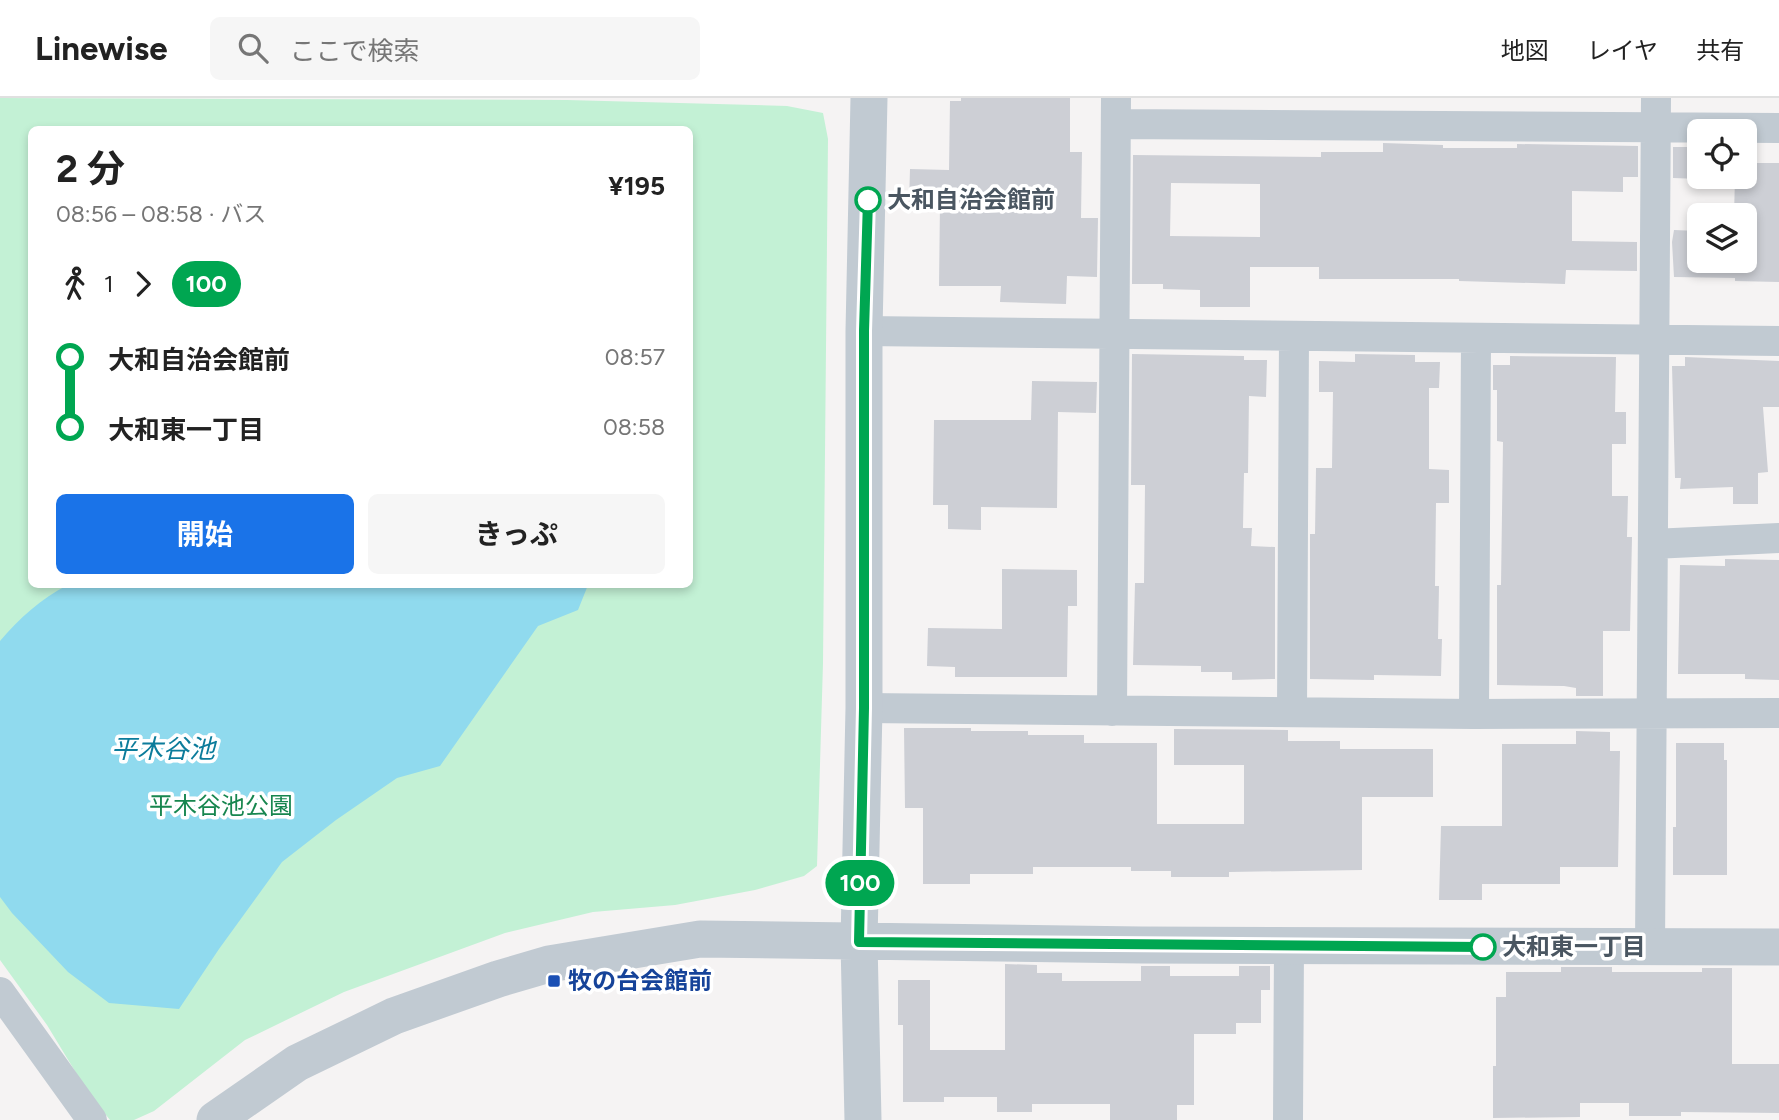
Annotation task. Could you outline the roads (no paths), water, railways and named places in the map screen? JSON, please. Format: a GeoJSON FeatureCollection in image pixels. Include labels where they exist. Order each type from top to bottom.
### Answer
{"type":"FeatureCollection","features":[{"type":"Feature","properties":{"kind":"street"},"geometry":{"type":"LineString","coordinates":[[863,1120],[859,942],[864,708],[864,331],[869,98]]}},
{"type":"Feature","properties":{"kind":"street"},"geometry":{"type":"LineString","coordinates":[[1112,711],[1116,111],[1656,113],[1779,128]]}},
{"type":"Feature","properties":{"kind":"street"},"geometry":{"type":"LineString","coordinates":[[1650,947],[1656,113]]}},
{"type":"Feature","properties":{"kind":"street"},"geometry":{"type":"LineString","coordinates":[[864,331],[1779,341]]}},
{"type":"Feature","properties":{"kind":"street"},"geometry":{"type":"LineString","coordinates":[[1292,712],[1294,336]]}},
{"type":"Feature","properties":{"kind":"street"},"geometry":{"type":"LineString","coordinates":[[1474,714],[1476,338]]}},
{"type":"Feature","properties":{"kind":"street"},"geometry":{"type":"LineString","coordinates":[[1653,544],[1779,538]]}},
{"type":"Feature","properties":{"kind":"street"},"geometry":{"type":"LineString","coordinates":[[864,708],[1474,714],[1779,713]]}},
{"type":"Feature","properties":{"kind":"street"},"geometry":{"type":"LineString","coordinates":[[215,1120],[297,1063],[394,1016],[549,964],[700,939],[1289,946],[1779,947]]}},
{"type":"Feature","properties":{"kind":"street"},"geometry":{"type":"LineString","coordinates":[[1288,1120],[1289,946]]}},
{"type":"Feature","properties":{"kind":"street"},"geometry":{"type":"LineString","coordinates":[[0,992],[92,1120]]}},
{"type":"Feature","properties":{"kind":"water","name":"平木谷池"},"geometry":{"type":"Polygon","coordinates":[[[63,588],[587,588],[578,610],[538,626],[440,766],[397,778],[282,862],[179,1009],[109,1003],[68,972],[0,897],[0,641],[49,596],[63,588]]]}},
{"type":"Feature","properties":{"kind":"place","name":"大和自治会館前"},"geometry":{"type":"Point","coordinates":[868,200]}},
{"type":"Feature","properties":{"kind":"place","name":"大和東一丁目"},"geometry":{"type":"Point","coordinates":[1483,947]}},
{"type":"Feature","properties":{"kind":"place","name":"牧の台会館前"},"geometry":{"type":"Point","coordinates":[554,981]}},
{"type":"Feature","properties":{"kind":"park label","name":"平木谷池公園"},"geometry":{"type":"Point","coordinates":[221,806]}}]}
